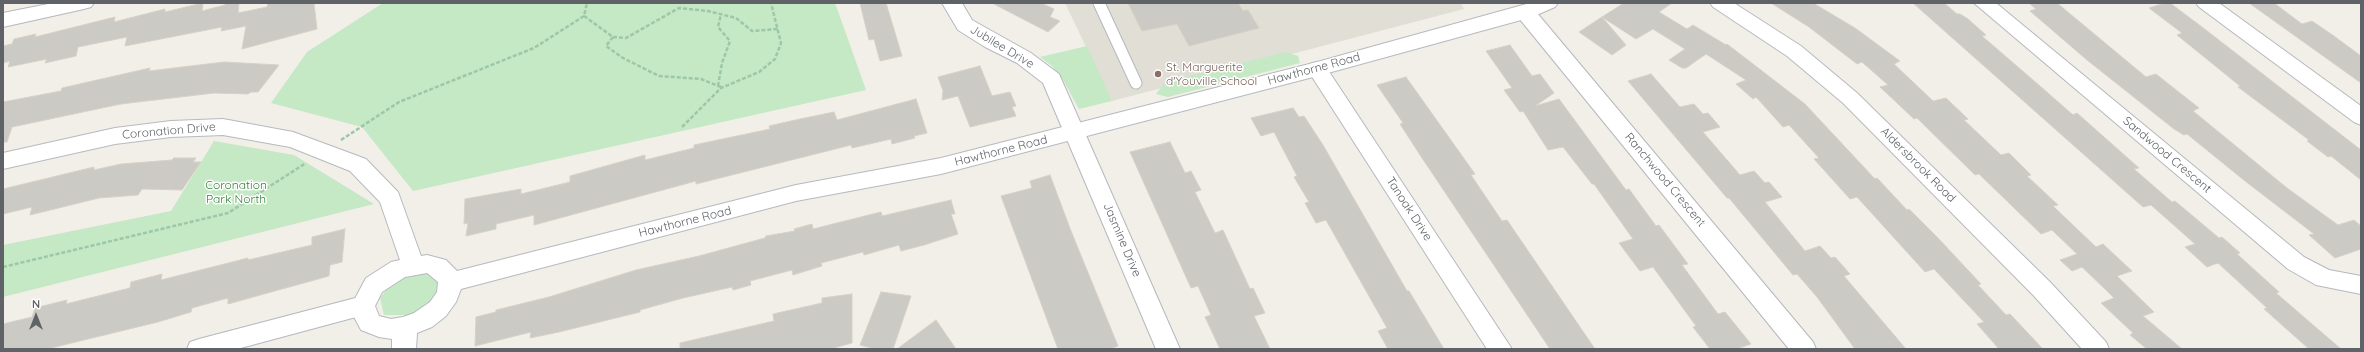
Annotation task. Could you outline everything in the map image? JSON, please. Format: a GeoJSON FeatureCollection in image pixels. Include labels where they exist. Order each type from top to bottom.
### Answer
{"type":"FeatureCollection","features":[{"type":"Feature","properties":{"kind":"street"},"geometry":{"type":"LineString","coordinates":[[3,20],[84,3]]}},
{"type":"Feature","properties":{"kind":"street","name":"Jubilee Drive"},"geometry":{"type":"LineString","coordinates":[[952,3],[965,25],[992,42],[1024,58],[1052,79],[1076,131]]}},
{"type":"Feature","properties":{"kind":"street","name":"Hawthorne Road"},"geometry":{"type":"LineString","coordinates":[[450,282],[796,193],[934,168],[1317,69],[1525,12],[1548,3]]}},
{"type":"Feature","properties":{"kind":"street","name":"Aldersbrook Road"},"geometry":{"type":"LineString","coordinates":[[1720,3],[1794,51],[1850,98],[2042,289],[2097,349]]}},
{"type":"Feature","properties":{"kind":"street","name":"Sandwood Crescent"},"geometry":{"type":"LineString","coordinates":[[1984,3],[2296,263],[2324,278],[2361,285]]}},
{"type":"Feature","properties":{"kind":"street"},"geometry":{"type":"LineString","coordinates":[[2206,3],[2361,117]]}},
{"type":"Feature","properties":{"kind":"street","name":"Ranchwood Crescent"},"geometry":{"type":"LineString","coordinates":[[1525,12],[1804,349]]}},
{"type":"Feature","properties":{"kind":"street","name":"Tanoak Drive"},"geometry":{"type":"LineString","coordinates":[[1317,69],[1500,349]]}},
{"type":"Feature","properties":{"kind":"street","name":"Coronation Drive"},"geometry":{"type":"LineString","coordinates":[[3,161],[115,136],[171,129],[223,127],[293,140],[358,165],[390,198],[413,265]]}},
{"type":"Feature","properties":{"kind":"street","name":"Jasmine Drive"},"geometry":{"type":"LineString","coordinates":[[1076,131],[1168,349]]}},
{"type":"Feature","properties":{"kind":"street"},"geometry":{"type":"LineString","coordinates":[[426,264],[438,267],[446,273],[450,282],[448,295],[438,309],[423,320],[404,338],[391,329],[380,327],[370,322],[365,315],[364,306],[367,296],[374,285],[399,269],[413,265],[426,264]]}},
{"type":"Feature","properties":{"kind":"street"},"geometry":{"type":"LineString","coordinates":[[199,349],[364,306]]}},
{"type":"Feature","properties":{"kind":"lane"},"geometry":{"type":"LineString","coordinates":[[1098,3],[1136,83]]}},
{"type":"Feature","properties":{"kind":"path"},"geometry":{"type":"LineString","coordinates":[[3,267],[228,213],[399,102],[534,48],[584,16],[587,3]]}},
{"type":"Feature","properties":{"kind":"path"},"geometry":{"type":"LineString","coordinates":[[682,128],[720,87],[759,72],[775,59],[781,43],[771,3]]}},
{"type":"Feature","properties":{"kind":"path"},"geometry":{"type":"LineString","coordinates":[[584,16],[613,37],[626,38],[679,8],[721,14],[736,18],[752,31],[778,29]]}},
{"type":"Feature","properties":{"kind":"path"},"geometry":{"type":"LineString","coordinates":[[720,87],[722,63],[730,41],[718,27],[721,14]]}},
{"type":"Feature","properties":{"kind":"path"},"geometry":{"type":"LineString","coordinates":[[613,37],[606,46],[659,76],[701,79],[720,87]]}},
{"type":"Feature","properties":{"kind":"shaded area","name":"St. Marguerite d'Youville School"},"geometry":{"type":"Polygon","coordinates":[[[1065,3],[1461,3],[1464,9],[1112,101],[1065,3]]]}},
{"type":"Feature","properties":{"kind":"green space"},"geometry":{"type":"Polygon","coordinates":[[[383,3],[835,3],[866,90],[413,191],[362,127],[271,103],[307,52],[383,3]]]}},
{"type":"Feature","properties":{"kind":"green space"},"geometry":{"type":"Polygon","coordinates":[[[1087,46],[1112,101],[1079,109],[1063,80],[1052,66],[1040,57],[1087,46]]]}},
{"type":"Feature","properties":{"kind":"green space"},"geometry":{"type":"Polygon","coordinates":[[[1286,52],[1298,56],[1300,63],[1168,97],[1156,94],[1165,82],[1286,52]]]}},
{"type":"Feature","properties":{"kind":"green space","name":"Coronation Park North"},"geometry":{"type":"Polygon","coordinates":[[[214,141],[294,155],[374,204],[3,297],[3,245],[171,211],[214,141]]]}},
{"type":"Feature","properties":{"kind":"green space"},"geometry":{"type":"Polygon","coordinates":[[[420,271],[434,274],[442,285],[434,302],[411,315],[384,315],[380,298],[394,280],[420,271]]]}},
{"type":"Feature","properties":{"kind":"building"},"geometry":{"type":"Polygon","coordinates":[[[203,3],[202,11],[225,5],[226,3],[239,3],[238,13],[267,7],[268,3],[314,3],[317,29],[242,49],[246,26],[221,31],[222,27],[125,46],[127,37],[78,47],[76,56],[45,63],[47,59],[8,67],[10,61],[3,63],[3,46],[12,44],[14,39],[36,34],[35,37],[115,17],[114,22],[165,9],[165,12],[203,3]]]}},
{"type":"Feature","properties":{"kind":"building"},"geometry":{"type":"Polygon","coordinates":[[[860,3],[886,3],[902,56],[880,61],[874,39],[869,40],[860,3]]]}},
{"type":"Feature","properties":{"kind":"building"},"geometry":{"type":"Polygon","coordinates":[[[992,3],[1041,3],[1054,9],[1050,17],[1060,21],[1048,32],[992,3]]]}},
{"type":"Feature","properties":{"kind":"building"},"geometry":{"type":"Polygon","coordinates":[[[1128,3],[1238,3],[1243,11],[1248,10],[1259,28],[1189,46],[1177,24],[1142,31],[1128,3]]]}},
{"type":"Feature","properties":{"kind":"building"},"geometry":{"type":"Polygon","coordinates":[[[1624,3],[1672,3],[1659,12],[1687,29],[1693,25],[1726,45],[1727,44],[1805,104],[1875,179],[1877,178],[1907,210],[1909,209],[1938,238],[1981,284],[1978,285],[2006,315],[2010,314],[2043,349],[1999,349],[1977,324],[1984,322],[1934,269],[1925,272],[1857,197],[1850,199],[1814,159],[1819,158],[1789,125],[1783,127],[1756,97],[1753,99],[1736,84],[1746,80],[1706,54],[1686,68],[1682,68],[1669,60],[1685,49],[1653,29],[1636,39],[1602,17],[1624,3]]]}},
{"type":"Feature","properties":{"kind":"building"},"geometry":{"type":"Polygon","coordinates":[[[1771,3],[1813,3],[1855,28],[1900,61],[1894,64],[1933,101],[1946,98],[1968,119],[1964,120],[2001,155],[2009,153],[2031,175],[2027,176],[2058,205],[2053,206],[2096,247],[2103,244],[2132,271],[2117,276],[2154,312],[2143,316],[2182,349],[2147,349],[2130,335],[2133,333],[2101,303],[2114,298],[2082,267],[2072,271],[2060,260],[2077,254],[2052,230],[2041,234],[1979,174],[1975,175],[1917,118],[1914,119],[1880,87],[1888,85],[1862,62],[1857,64],[1809,27],[1771,3]]]}},
{"type":"Feature","properties":{"kind":"building"},"geometry":{"type":"Polygon","coordinates":[[[1913,3],[1944,3],[1957,14],[1960,14],[1968,19],[1986,35],[1982,36],[2073,115],[2077,113],[2139,168],[2134,169],[2172,202],[2175,201],[2219,238],[2222,237],[2240,253],[2237,254],[2279,292],[2276,293],[2341,349],[2309,349],[2264,309],[2267,308],[2218,263],[2207,267],[2185,247],[2195,244],[2151,205],[2143,207],[1913,3]]]}},
{"type":"Feature","properties":{"kind":"building"},"geometry":{"type":"Polygon","coordinates":[[[2029,3],[2057,3],[2146,77],[2156,74],[2199,108],[2193,111],[2287,188],[2338,225],[2354,220],[2361,226],[2361,249],[2335,258],[2309,235],[2314,234],[2187,134],[2184,135],[2174,129],[2087,60],[2030,11],[2036,9],[2029,3]]]}},
{"type":"Feature","properties":{"kind":"building"},"geometry":{"type":"Polygon","coordinates":[[[2170,3],[2202,27],[2361,150],[2361,180],[2331,156],[2328,157],[2307,141],[2309,140],[2238,87],[2240,86],[2177,35],[2182,33],[2149,8],[2170,3]]]}},
{"type":"Feature","properties":{"kind":"building"},"geometry":{"type":"Polygon","coordinates":[[[2249,3],[2274,3],[2302,24],[2312,21],[2334,36],[2361,56],[2361,83],[2249,3]]]}},
{"type":"Feature","properties":{"kind":"building"},"geometry":{"type":"Polygon","coordinates":[[[1602,17],[1626,45],[1612,55],[1579,32],[1602,17]]]}},
{"type":"Feature","properties":{"kind":"building"},"geometry":{"type":"Polygon","coordinates":[[[1510,45],[1532,76],[1540,74],[1554,93],[1535,106],[1559,99],[1626,190],[1629,189],[1656,226],[1659,225],[1688,264],[1682,265],[1718,314],[1725,312],[1751,344],[1736,349],[1710,349],[1693,327],[1696,326],[1653,267],[1640,271],[1619,243],[1633,239],[1594,184],[1592,184],[1563,147],[1548,150],[1523,111],[1520,112],[1504,90],[1512,88],[1486,51],[1510,45]]]}},
{"type":"Feature","properties":{"kind":"building"},"geometry":{"type":"Polygon","coordinates":[[[224,62],[279,65],[258,92],[251,92],[248,94],[214,93],[121,104],[12,127],[7,142],[3,142],[3,102],[61,91],[62,88],[150,68],[149,71],[224,62]]]}},
{"type":"Feature","properties":{"kind":"building"},"geometry":{"type":"Polygon","coordinates":[[[980,66],[992,96],[1010,92],[1016,106],[1012,107],[1016,116],[970,127],[958,96],[942,100],[943,91],[938,77],[980,66]]]}},
{"type":"Feature","properties":{"kind":"building"},"geometry":{"type":"Polygon","coordinates":[[[1651,74],[1680,107],[1694,104],[1703,114],[1708,113],[1720,127],[1703,132],[1740,175],[1754,171],[1765,183],[1769,182],[1782,197],[1765,202],[1805,251],[1820,246],[1831,258],[1835,257],[1850,274],[1844,276],[1906,349],[1855,349],[1817,297],[1797,274],[1793,275],[1628,81],[1651,74]]]}},
{"type":"Feature","properties":{"kind":"building"},"geometry":{"type":"Polygon","coordinates":[[[1406,77],[1475,174],[1471,175],[1502,221],[1507,220],[1595,349],[1550,349],[1422,158],[1400,124],[1403,123],[1377,85],[1406,77]]]}},
{"type":"Feature","properties":{"kind":"building"},"geometry":{"type":"Polygon","coordinates":[[[916,99],[927,133],[914,136],[915,138],[892,144],[891,139],[852,148],[851,145],[696,184],[696,181],[534,225],[534,215],[496,224],[496,229],[466,236],[468,223],[464,224],[465,199],[521,189],[521,194],[570,182],[570,176],[645,155],[645,160],[694,148],[694,145],[770,129],[769,126],[800,119],[834,112],[837,120],[916,99]]]}},
{"type":"Feature","properties":{"kind":"building"},"geometry":{"type":"Polygon","coordinates":[[[1293,108],[1299,117],[1304,116],[1323,145],[1407,291],[1409,291],[1444,349],[1388,349],[1378,331],[1387,328],[1326,220],[1316,223],[1305,203],[1309,202],[1294,177],[1297,176],[1274,132],[1261,136],[1251,118],[1293,108]]]}},
{"type":"Feature","properties":{"kind":"building"},"geometry":{"type":"Polygon","coordinates":[[[1170,142],[1185,173],[1191,171],[1201,190],[1195,192],[1215,233],[1223,230],[1250,289],[1253,288],[1265,313],[1254,316],[1270,349],[1220,349],[1205,317],[1211,315],[1198,286],[1191,288],[1130,152],[1170,142]]]}},
{"type":"Feature","properties":{"kind":"building"},"geometry":{"type":"Polygon","coordinates":[[[174,158],[196,158],[193,162],[201,162],[182,190],[142,189],[138,195],[99,198],[30,215],[32,207],[3,214],[3,189],[94,167],[94,170],[121,164],[172,160],[174,158]]]}},
{"type":"Feature","properties":{"kind":"building"},"geometry":{"type":"Polygon","coordinates":[[[1050,175],[1118,346],[1109,349],[1058,349],[1001,196],[1032,188],[1030,181],[1050,175]]]}},
{"type":"Feature","properties":{"kind":"building"},"geometry":{"type":"Polygon","coordinates":[[[951,200],[955,214],[951,214],[958,234],[924,245],[901,251],[899,245],[864,255],[863,252],[821,263],[822,266],[793,275],[792,270],[750,281],[751,285],[733,290],[732,287],[683,298],[640,310],[640,312],[559,332],[530,338],[531,332],[475,346],[476,317],[496,312],[496,310],[549,297],[636,270],[699,256],[765,238],[766,236],[795,231],[794,229],[812,224],[813,229],[881,212],[882,216],[951,200]]]}},
{"type":"Feature","properties":{"kind":"building"},"geometry":{"type":"Polygon","coordinates":[[[345,229],[342,262],[330,265],[329,276],[228,304],[228,298],[192,308],[191,312],[158,322],[47,349],[3,349],[3,324],[32,317],[35,308],[67,300],[66,304],[130,288],[131,282],[162,274],[161,280],[248,258],[248,260],[312,245],[312,237],[345,229]]]}},
{"type":"Feature","properties":{"kind":"building"},"geometry":{"type":"Polygon","coordinates":[[[881,292],[911,296],[893,349],[875,349],[860,345],[881,292]]]}},
{"type":"Feature","properties":{"kind":"building"},"geometry":{"type":"Polygon","coordinates":[[[852,294],[852,343],[830,349],[680,349],[680,343],[774,321],[773,314],[822,303],[822,298],[852,294]]]}},
{"type":"Feature","properties":{"kind":"building"},"geometry":{"type":"Polygon","coordinates":[[[936,320],[956,349],[897,349],[936,320]]]}},
{"type":"Feature","properties":{"kind":"place","name":"St. Marguerite d'Youville School"},"geometry":{"type":"Point","coordinates":[1158,74]}}]}
